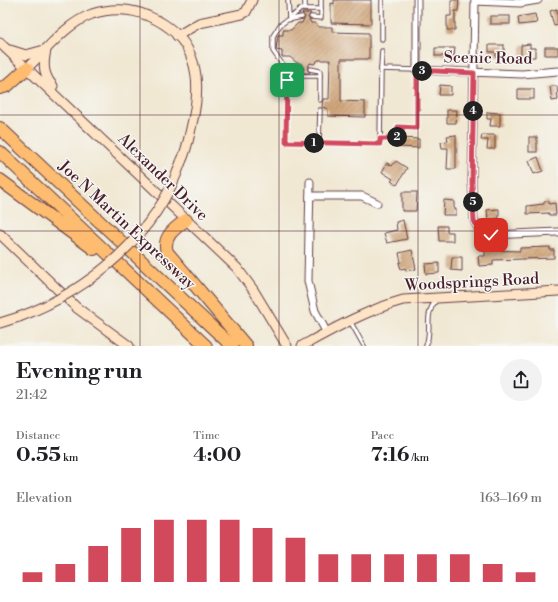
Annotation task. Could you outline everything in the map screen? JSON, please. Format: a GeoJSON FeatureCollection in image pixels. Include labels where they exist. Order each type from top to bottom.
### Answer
{"type":"FeatureCollection","features":[{"type":"Feature","properties":{"kind":"highway"},"geometry":{"type":"LineString","coordinates":[[0,88],[7,86],[27,68]]}},
{"type":"Feature","properties":{"kind":"highway","name":"Joe N Martin Expressway"},"geometry":{"type":"LineString","coordinates":[[0,128],[232,346]]}},
{"type":"Feature","properties":{"kind":"highway","name":"Joe N Martin Expressway"},"geometry":{"type":"LineString","coordinates":[[0,152],[206,346]]}},
{"type":"Feature","properties":{"kind":"highway"},"geometry":{"type":"LineString","coordinates":[[0,180],[134,278]]}},
{"type":"Feature","properties":{"kind":"highway"},"geometry":{"type":"LineString","coordinates":[[186,220],[169,234],[166,245],[167,252],[246,346]]}},
{"type":"Feature","properties":{"kind":"street"},"geometry":{"type":"LineString","coordinates":[[177,36],[199,23],[242,14],[246,12],[252,0]]}},
{"type":"Feature","properties":{"kind":"street"},"geometry":{"type":"LineString","coordinates":[[417,0],[417,70]]}},
{"type":"Feature","properties":{"kind":"street"},"geometry":{"type":"LineString","coordinates":[[538,0],[520,3],[475,1],[472,182],[474,222],[480,231],[491,235],[558,232]]}},
{"type":"Feature","properties":{"kind":"street"},"geometry":{"type":"LineString","coordinates":[[0,322],[19,317],[59,298],[94,276],[116,258],[140,233],[160,205],[174,180],[194,119],[198,90],[194,62],[188,49],[177,36],[167,27],[145,14],[122,10],[112,10],[92,14],[76,22],[57,38],[27,68]]}},
{"type":"Feature","properties":{"kind":"street"},"geometry":{"type":"LineString","coordinates":[[2,45],[26,55],[36,54],[47,49]]}},
{"type":"Feature","properties":{"kind":"street","name":"Alexander Drive"},"geometry":{"type":"LineString","coordinates":[[2,45],[237,268],[254,291],[287,346]]}},
{"type":"Feature","properties":{"kind":"street"},"geometry":{"type":"LineString","coordinates":[[47,49],[44,67],[47,79],[78,116]]}},
{"type":"Feature","properties":{"kind":"street","name":"Scenic Road"},"geometry":{"type":"LineString","coordinates":[[417,70],[522,74],[558,71]]}},
{"type":"Feature","properties":{"kind":"street"},"geometry":{"type":"LineString","coordinates":[[310,182],[309,292],[315,311],[327,333]]}},
{"type":"Feature","properties":{"kind":"street"},"geometry":{"type":"LineString","coordinates":[[310,196],[362,196],[377,203]]}},
{"type":"Feature","properties":{"kind":"street"},"geometry":{"type":"LineString","coordinates":[[0,234],[78,308],[129,346]]}},
{"type":"Feature","properties":{"kind":"street","name":"Woodsprings Road"},"geometry":{"type":"LineString","coordinates":[[302,346],[349,320],[386,304],[403,300],[425,297],[558,292]]}},
{"type":"Feature","properties":{"kind":"lane"},"geometry":{"type":"LineString","coordinates":[[288,0],[289,19]]}},
{"type":"Feature","properties":{"kind":"lane"},"geometry":{"type":"LineString","coordinates":[[305,0],[305,9]]}},
{"type":"Feature","properties":{"kind":"lane"},"geometry":{"type":"LineString","coordinates":[[311,17],[321,18],[322,0]]}},
{"type":"Feature","properties":{"kind":"lane"},"geometry":{"type":"LineString","coordinates":[[382,0],[382,39]]}},
{"type":"Feature","properties":{"kind":"lane"},"geometry":{"type":"LineString","coordinates":[[321,9],[301,9],[280,25],[273,36],[274,51],[287,71],[286,142],[380,144],[382,51]]}},
{"type":"Feature","properties":{"kind":"lane"},"geometry":{"type":"LineString","coordinates":[[289,19],[302,17]]}},
{"type":"Feature","properties":{"kind":"lane"},"geometry":{"type":"LineString","coordinates":[[287,71],[301,68]]}},
{"type":"Feature","properties":{"kind":"lane"},"geometry":{"type":"LineString","coordinates":[[310,69],[320,71],[320,100]]}},
{"type":"Feature","properties":{"kind":"lane"},"geometry":{"type":"LineString","coordinates":[[380,139],[397,139],[398,127],[417,128],[417,70],[381,69]]}},
{"type":"Feature","properties":{"kind":"lane"},"geometry":{"type":"LineString","coordinates":[[287,76],[320,76]]}},
{"type":"Feature","properties":{"kind":"lane"},"geometry":{"type":"LineString","coordinates":[[319,143],[320,110]]}},
{"type":"Feature","properties":{"kind":"lane"},"geometry":{"type":"LineString","coordinates":[[425,297],[429,309],[429,338],[426,346]]}},
{"type":"Feature","properties":{"kind":"lane"},"geometry":{"type":"LineString","coordinates":[[429,309],[438,297]]}},
{"type":"Feature","properties":{"kind":"lane"},"geometry":{"type":"LineString","coordinates":[[349,320],[364,346]]}},
{"type":"Feature","properties":{"kind":"building"},"geometry":{"type":"Polygon","coordinates":[[[334,0],[371,0],[371,24],[331,23],[331,3],[334,4],[334,0]]]}},
{"type":"Feature","properties":{"kind":"building"},"geometry":{"type":"Polygon","coordinates":[[[451,0],[459,0],[458,11],[455,11],[455,30],[447,30],[447,16],[451,16],[451,0]]]}},
{"type":"Feature","properties":{"kind":"building"},"geometry":{"type":"Polygon","coordinates":[[[557,9],[558,25],[554,26],[550,11],[557,9]]]}},
{"type":"Feature","properties":{"kind":"building"},"geometry":{"type":"Polygon","coordinates":[[[302,13],[311,13],[308,17],[311,23],[315,23],[318,27],[332,27],[332,32],[369,33],[369,59],[341,59],[341,101],[365,102],[365,117],[328,116],[328,109],[322,107],[323,99],[329,99],[330,60],[318,60],[314,64],[310,63],[307,69],[310,73],[301,73],[304,69],[301,63],[297,63],[290,57],[282,57],[282,51],[276,50],[278,35],[283,35],[283,30],[291,30],[298,23],[302,23],[305,17],[302,13]]]}},
{"type":"Feature","properties":{"kind":"building"},"geometry":{"type":"Polygon","coordinates":[[[535,14],[537,23],[519,25],[518,17],[535,14]]]}},
{"type":"Feature","properties":{"kind":"building"},"geometry":{"type":"Polygon","coordinates":[[[490,16],[510,16],[510,24],[490,24],[490,16]]]}},
{"type":"Feature","properties":{"kind":"building"},"geometry":{"type":"Polygon","coordinates":[[[530,44],[530,48],[535,48],[535,57],[521,57],[521,45],[530,44]]]}},
{"type":"Feature","properties":{"kind":"building"},"geometry":{"type":"Polygon","coordinates":[[[489,45],[504,45],[504,57],[496,57],[496,52],[489,52],[489,45]]]}},
{"type":"Feature","properties":{"kind":"building"},"geometry":{"type":"Polygon","coordinates":[[[545,47],[558,47],[558,55],[545,55],[545,47]]]}},
{"type":"Feature","properties":{"kind":"building"},"geometry":{"type":"Polygon","coordinates":[[[435,48],[455,48],[454,56],[435,56],[435,48]]]}},
{"type":"Feature","properties":{"kind":"building"},"geometry":{"type":"Polygon","coordinates":[[[440,85],[451,86],[451,95],[439,95],[440,85]]]}},
{"type":"Feature","properties":{"kind":"building"},"geometry":{"type":"Polygon","coordinates":[[[550,86],[557,86],[558,100],[552,101],[550,86]]]}},
{"type":"Feature","properties":{"kind":"building"},"geometry":{"type":"Polygon","coordinates":[[[518,89],[534,89],[534,99],[518,99],[518,89]]]}},
{"type":"Feature","properties":{"kind":"building"},"geometry":{"type":"Polygon","coordinates":[[[447,110],[457,110],[456,123],[447,123],[447,110]]]}},
{"type":"Feature","properties":{"kind":"building"},"geometry":{"type":"Polygon","coordinates":[[[487,112],[500,113],[500,126],[490,126],[491,119],[487,119],[487,112]]]}},
{"type":"Feature","properties":{"kind":"building"},"geometry":{"type":"Polygon","coordinates":[[[456,135],[456,169],[447,169],[448,148],[442,148],[441,142],[448,141],[447,136],[456,135]]]}},
{"type":"Feature","properties":{"kind":"building"},"geometry":{"type":"Polygon","coordinates":[[[482,135],[495,135],[495,149],[487,149],[488,140],[481,140],[482,135]]]}},
{"type":"Feature","properties":{"kind":"building"},"geometry":{"type":"Polygon","coordinates":[[[529,137],[537,137],[537,152],[529,152],[529,137]]]}},
{"type":"Feature","properties":{"kind":"building"},"geometry":{"type":"Polygon","coordinates":[[[401,138],[419,139],[419,148],[400,147],[401,138]]]}},
{"type":"Feature","properties":{"kind":"building"},"geometry":{"type":"Polygon","coordinates":[[[538,157],[543,171],[534,174],[529,161],[538,157]]]}},
{"type":"Feature","properties":{"kind":"building"},"geometry":{"type":"Polygon","coordinates":[[[396,161],[407,168],[397,185],[391,181],[393,179],[382,172],[387,163],[392,166],[396,161]]]}},
{"type":"Feature","properties":{"kind":"building"},"geometry":{"type":"Polygon","coordinates":[[[402,192],[417,192],[416,211],[402,211],[402,192]]]}},
{"type":"Feature","properties":{"kind":"building"},"geometry":{"type":"Polygon","coordinates":[[[444,200],[454,201],[456,215],[443,215],[444,200]]]}},
{"type":"Feature","properties":{"kind":"building"},"geometry":{"type":"Polygon","coordinates":[[[544,201],[549,201],[549,204],[555,203],[556,215],[549,215],[549,213],[527,214],[527,206],[544,204],[544,201]]]}},
{"type":"Feature","properties":{"kind":"building"},"geometry":{"type":"Polygon","coordinates":[[[499,209],[499,218],[488,219],[487,210],[499,209]]]}},
{"type":"Feature","properties":{"kind":"building"},"geometry":{"type":"Polygon","coordinates":[[[403,220],[407,239],[387,243],[384,233],[397,230],[396,222],[403,220]]]}},
{"type":"Feature","properties":{"kind":"building"},"geometry":{"type":"Polygon","coordinates":[[[438,226],[447,226],[447,232],[453,232],[453,241],[439,241],[438,226]]]}},
{"type":"Feature","properties":{"kind":"building"},"geometry":{"type":"Polygon","coordinates":[[[550,247],[550,250],[554,250],[554,258],[493,260],[493,265],[479,266],[478,256],[485,256],[485,250],[520,251],[520,248],[550,247]]]}},
{"type":"Feature","properties":{"kind":"building"},"geometry":{"type":"Polygon","coordinates":[[[412,250],[416,269],[406,271],[405,268],[401,269],[399,263],[401,262],[399,253],[412,250]]]}},
{"type":"Feature","properties":{"kind":"building"},"geometry":{"type":"Polygon","coordinates":[[[452,257],[462,257],[462,271],[451,270],[452,257]]]}},
{"type":"Feature","properties":{"kind":"building"},"geometry":{"type":"Polygon","coordinates":[[[439,263],[439,273],[426,274],[425,264],[439,263]]]}},
{"type":"Feature","properties":{"kind":"route"},"geometry":{"type":"LineString","coordinates":[[287,80],[286,142],[380,144],[380,139],[397,139],[398,127],[417,128],[417,70],[474,73],[472,182],[474,222],[476,228],[483,234],[491,235]]}}]}
